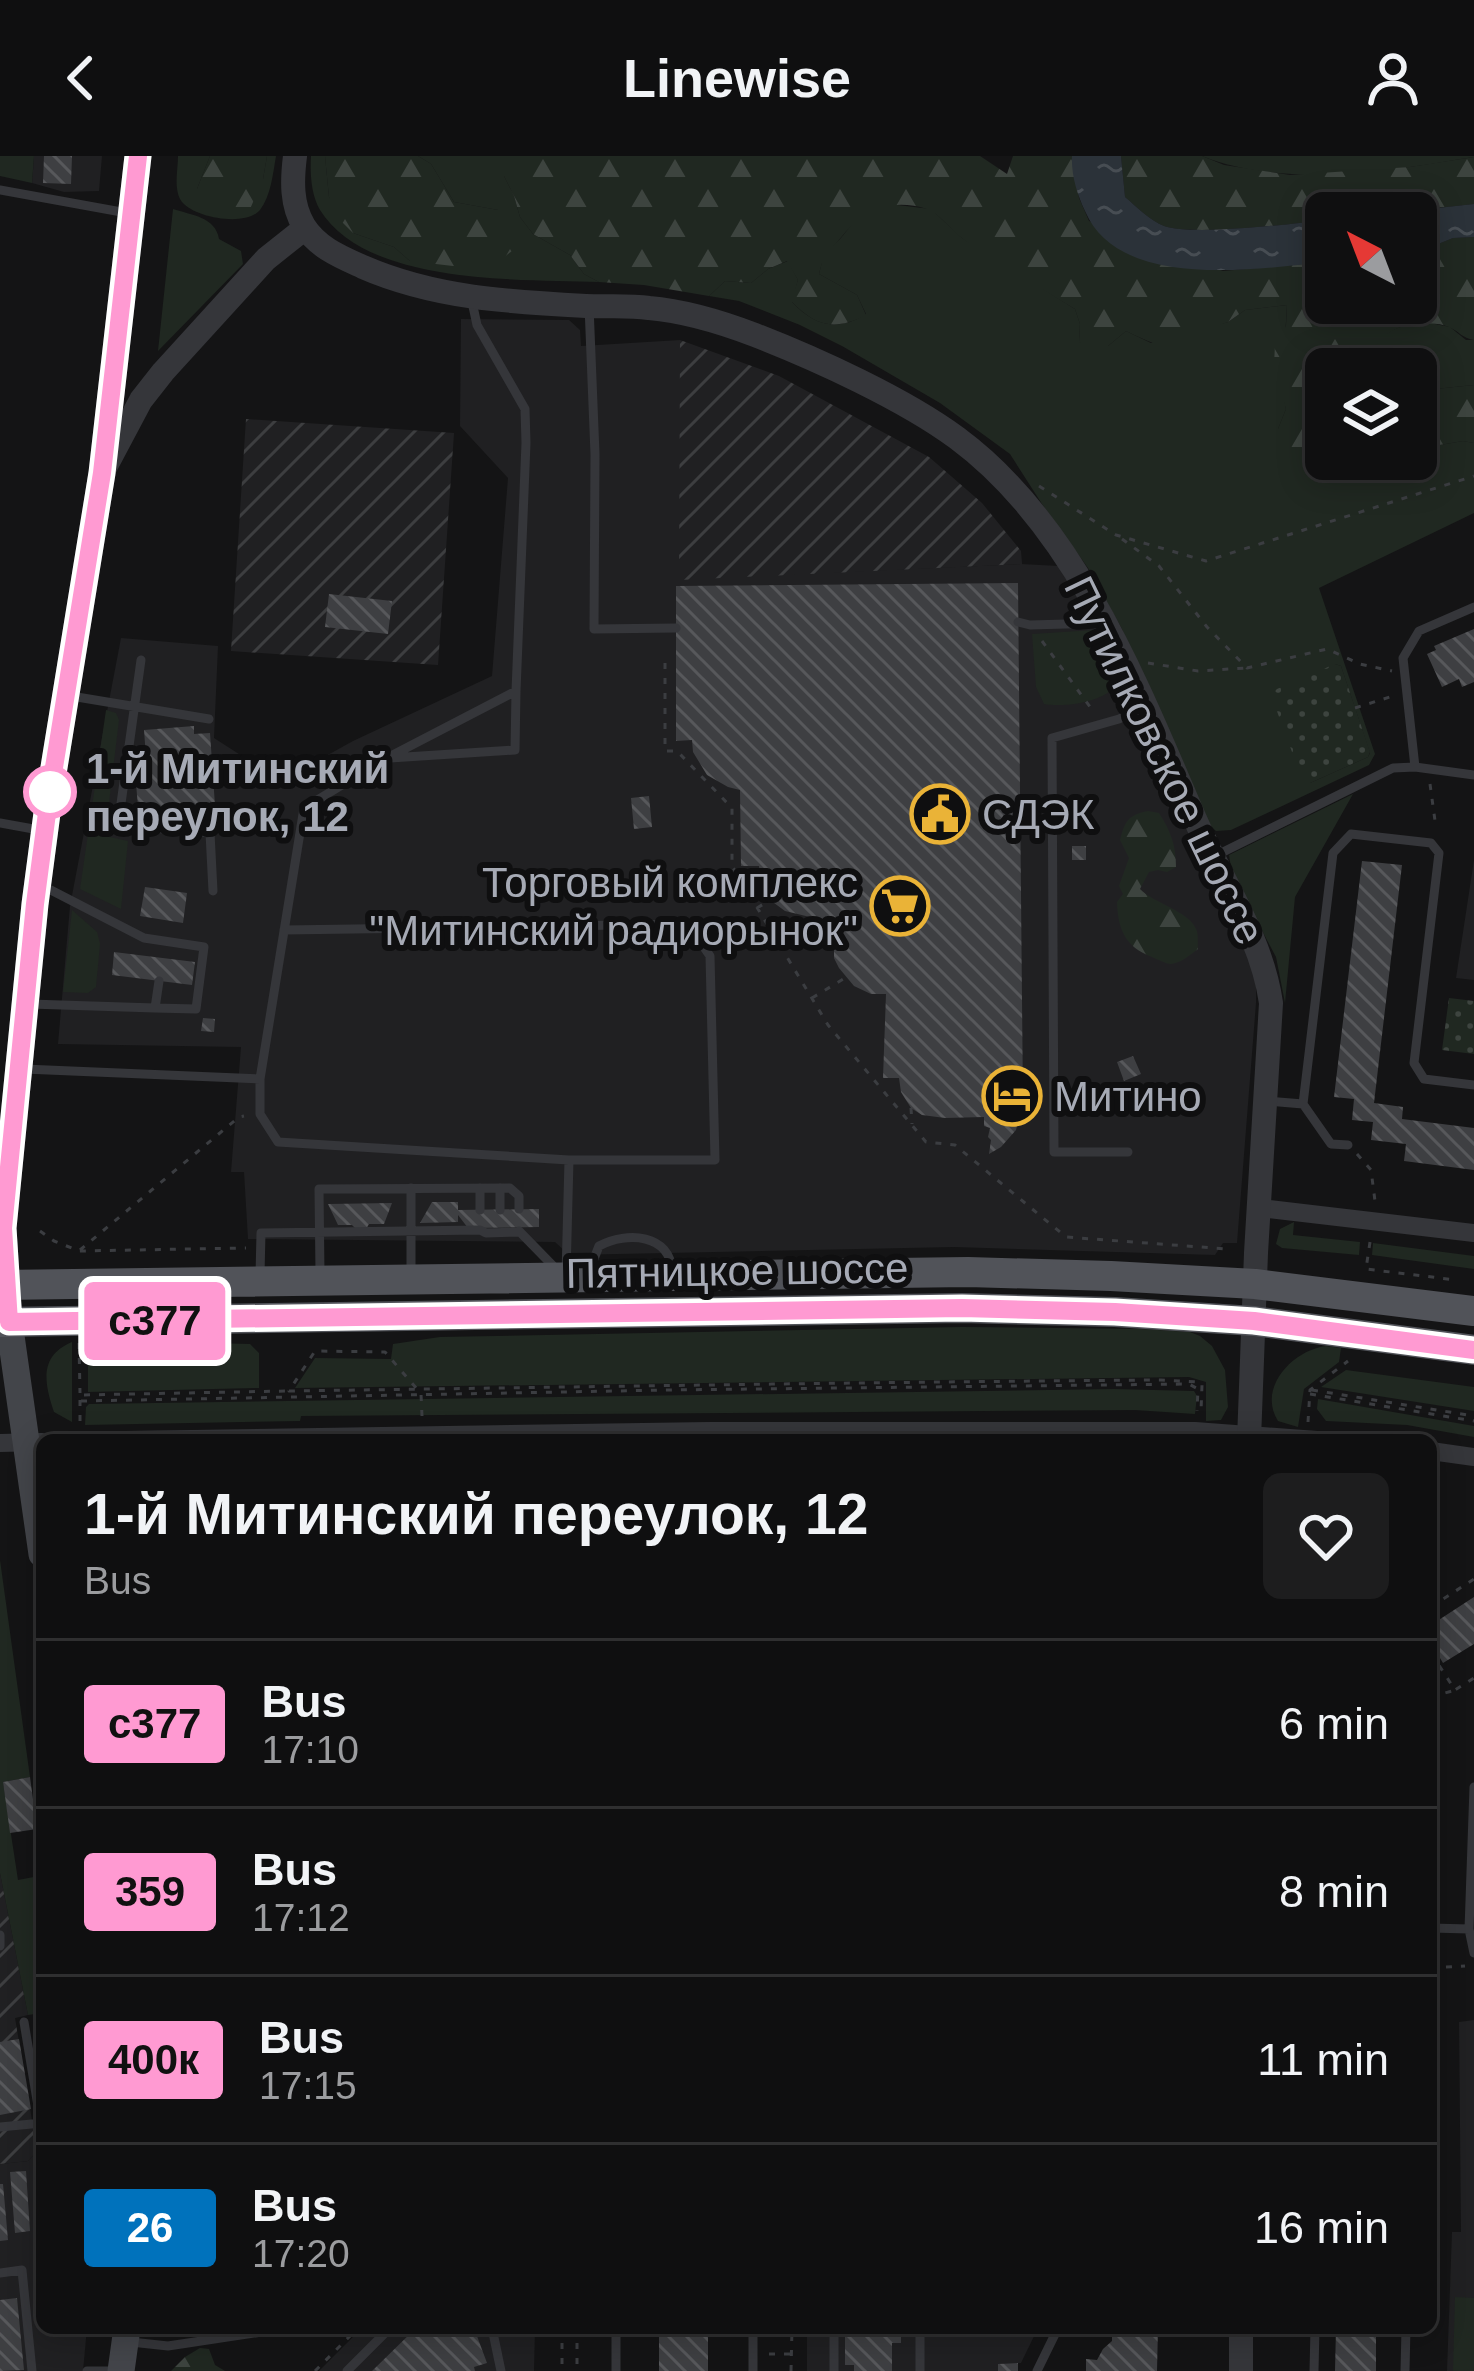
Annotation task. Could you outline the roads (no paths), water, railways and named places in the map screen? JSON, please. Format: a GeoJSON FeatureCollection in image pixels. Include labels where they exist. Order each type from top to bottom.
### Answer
{"type":"FeatureCollection","features":[{"type":"Feature","properties":{"kind":"main road"},"geometry":{"type":"LineString","coordinates":[[36,1519],[4,1322],[3,1228],[44,831],[102,473],[133,214],[131,157]]}},
{"type":"Feature","properties":{"kind":"main road","name":"Пятницкое шоссе"},"geometry":{"type":"LineString","coordinates":[[3,1285],[968,1272],[1255,1284],[1474,1311]]}},
{"type":"Feature","properties":{"kind":"main road","name":"Пятницкое шоссе"},"geometry":{"type":"LineString","coordinates":[[4,1322],[962,1308],[1254,1321],[1474,1350]]}},
{"type":"Feature","properties":{"kind":"main road"},"geometry":{"type":"LineString","coordinates":[[120,2371],[127,2335]]}},
{"type":"Feature","properties":{"kind":"street"},"geometry":{"type":"LineString","coordinates":[[102,473],[130,418],[163,372],[266,259],[305,228],[296,209],[292,181],[295,156]]}},
{"type":"Feature","properties":{"kind":"street","name":"Путилковское шоссе"},"geometry":{"type":"LineString","coordinates":[[305,228],[322,246],[418,287],[471,297],[650,308],[721,322],[895,400],[955,436],[986,461],[1030,511],[1107,622],[1268,976],[1271,1003],[1249,1434]]}},
{"type":"Feature","properties":{"kind":"street"},"geometry":{"type":"LineString","coordinates":[[1260,1208],[1474,1233]]}},
{"type":"Feature","properties":{"kind":"street"},"geometry":{"type":"LineString","coordinates":[[799,1434],[1198,1425],[1236,1434]]}},
{"type":"Feature","properties":{"kind":"street"},"geometry":{"type":"LineString","coordinates":[[1437,1452],[1474,1457]]}},
{"type":"Feature","properties":{"kind":"street"},"geometry":{"type":"LineString","coordinates":[[1241,2334],[1241,2371]]}},
{"type":"Feature","properties":{"kind":"lane"},"geometry":{"type":"LineString","coordinates":[[0,190],[133,214]]}},
{"type":"Feature","properties":{"kind":"lane"},"geometry":{"type":"LineString","coordinates":[[385,759],[515,750],[525,410],[477,325],[471,297]]}},
{"type":"Feature","properties":{"kind":"lane"},"geometry":{"type":"LineString","coordinates":[[589,306],[595,454],[594,629],[676,628]]}},
{"type":"Feature","properties":{"kind":"lane"},"geometry":{"type":"LineString","coordinates":[[1415,766],[1403,658],[1419,631],[1474,607]]}},
{"type":"Feature","properties":{"kind":"lane"},"geometry":{"type":"LineString","coordinates":[[1024,624],[1107,622]]}},
{"type":"Feature","properties":{"kind":"lane"},"geometry":{"type":"LineString","coordinates":[[141,660],[118,824],[210,833],[213,891]]}},
{"type":"Feature","properties":{"kind":"lane"},"geometry":{"type":"LineString","coordinates":[[284,930],[688,924],[710,956],[715,1160],[568,1160],[278,1142],[260,1114],[260,1079],[284,930],[304,808],[385,759],[516,691]]}},
{"type":"Feature","properties":{"kind":"lane"},"geometry":{"type":"LineString","coordinates":[[65,695],[209,719]]}},
{"type":"Feature","properties":{"kind":"lane"},"geometry":{"type":"LineString","coordinates":[[1128,1151],[1054,1152],[1052,738],[1145,707]]}},
{"type":"Feature","properties":{"kind":"lane"},"geometry":{"type":"LineString","coordinates":[[1212,857],[1393,768],[1415,766],[1474,775]]}},
{"type":"Feature","properties":{"kind":"lane"},"geometry":{"type":"LineString","coordinates":[[0,823],[44,831]]}},
{"type":"Feature","properties":{"kind":"lane"},"geometry":{"type":"LineString","coordinates":[[0,834],[15,825]]}},
{"type":"Feature","properties":{"kind":"lane"},"geometry":{"type":"LineString","coordinates":[[1348,1145],[1330,1144],[1304,1104],[1334,853],[1351,834],[1431,843],[1439,853],[1414,1064],[1424,1079],[1474,1084]]}},
{"type":"Feature","properties":{"kind":"lane"},"geometry":{"type":"LineString","coordinates":[[25,1004],[196,1009],[205,946],[144,938],[38,884]]}},
{"type":"Feature","properties":{"kind":"lane"},"geometry":{"type":"LineString","coordinates":[[161,958],[164,941]]}},
{"type":"Feature","properties":{"kind":"lane"},"geometry":{"type":"LineString","coordinates":[[155,1008],[159,981]]}},
{"type":"Feature","properties":{"kind":"lane"},"geometry":{"type":"LineString","coordinates":[[18,1069],[260,1079]]}},
{"type":"Feature","properties":{"kind":"lane"},"geometry":{"type":"LineString","coordinates":[[1265,1101],[1304,1104]]}},
{"type":"Feature","properties":{"kind":"lane"},"geometry":{"type":"LineString","coordinates":[[568,1160],[576,1279]]}},
{"type":"Feature","properties":{"kind":"lane"},"geometry":{"type":"LineString","coordinates":[[480,1188],[480,1210]]}},
{"type":"Feature","properties":{"kind":"lane"},"geometry":{"type":"LineString","coordinates":[[500,1188],[500,1210]]}},
{"type":"Feature","properties":{"kind":"lane"},"geometry":{"type":"LineString","coordinates":[[320,1281],[319,1189],[510,1188],[519,1196],[519,1209]]}},
{"type":"Feature","properties":{"kind":"lane"},"geometry":{"type":"LineString","coordinates":[[411,1189],[412,1280]]}},
{"type":"Feature","properties":{"kind":"lane"},"geometry":{"type":"LineString","coordinates":[[259,1282],[261,1233],[480,1229],[485,1233],[519,1230],[576,1279]]}},
{"type":"Feature","properties":{"kind":"lane"},"geometry":{"type":"LineString","coordinates":[[1474,1787],[1469,1929],[1474,1953]]}},
{"type":"Feature","properties":{"kind":"lane"},"geometry":{"type":"LineString","coordinates":[[1437,1928],[1469,1929]]}},
{"type":"Feature","properties":{"kind":"lane"},"geometry":{"type":"LineString","coordinates":[[0,1935],[0,1946]]}},
{"type":"Feature","properties":{"kind":"lane"},"geometry":{"type":"LineString","coordinates":[[24,2022],[36,2094]]}},
{"type":"Feature","properties":{"kind":"lane"},"geometry":{"type":"LineString","coordinates":[[0,2127],[36,2124]]}},
{"type":"Feature","properties":{"kind":"lane"},"geometry":{"type":"LineString","coordinates":[[0,2272],[22,2270],[32,2371]]}},
{"type":"Feature","properties":{"kind":"lane"},"geometry":{"type":"LineString","coordinates":[[127,2335],[168,2346],[248,2334]]}},
{"type":"Feature","properties":{"kind":"lane"},"geometry":{"type":"LineString","coordinates":[[347,2371],[384,2334]]}},
{"type":"Feature","properties":{"kind":"lane"},"geometry":{"type":"LineString","coordinates":[[493,2334],[501,2371]]}},
{"type":"Feature","properties":{"kind":"lane"},"geometry":{"type":"LineString","coordinates":[[616,2334],[616,2371]]}},
{"type":"Feature","properties":{"kind":"lane"},"geometry":{"type":"LineString","coordinates":[[753,2334],[753,2371]]}},
{"type":"Feature","properties":{"kind":"lane"},"geometry":{"type":"LineString","coordinates":[[834,2334],[834,2371]]}},
{"type":"Feature","properties":{"kind":"lane"},"geometry":{"type":"LineString","coordinates":[[920,2334],[920,2371]]}},
{"type":"Feature","properties":{"kind":"lane"},"geometry":{"type":"LineString","coordinates":[[1037,2371],[1055,2334]]}},
{"type":"Feature","properties":{"kind":"lane"},"geometry":{"type":"LineString","coordinates":[[1314,2371],[1316,2334]]}},
{"type":"Feature","properties":{"kind":"lane"},"geometry":{"type":"LineString","coordinates":[[1405,2371],[1406,2334]]}},
{"type":"Feature","properties":{"kind":"lane"},"geometry":{"type":"LineString","coordinates":[[87,2371],[120,2371]]}},
{"type":"Feature","properties":{"kind":"water"},"geometry":{"type":"Polygon","coordinates":[[[1072,156],[1121,156],[1125,197],[1164,226],[1219,230],[1305,222],[1305,264],[1192,269],[1127,254],[1102,236],[1085,211],[1072,156]]]}},
{"type":"Feature","properties":{"kind":"water"},"geometry":{"type":"Polygon","coordinates":[[[1474,204],[1474,237],[1437,244],[1437,208],[1474,204]]]}},
{"type":"Feature","properties":{"kind":"place","name":"1-й Митинский переулок, 12"},"geometry":{"type":"Point","coordinates":[50,792]}},
{"type":"Feature","properties":{"kind":"place","name":"СДЭК"},"geometry":{"type":"Point","coordinates":[940,814]}},
{"type":"Feature","properties":{"kind":"place","name":"Торговый комплекс \"Митинский радиорынок\""},"geometry":{"type":"Point","coordinates":[900,906]}},
{"type":"Feature","properties":{"kind":"place","name":"Митино"},"geometry":{"type":"Point","coordinates":[1012,1096]}}]}
